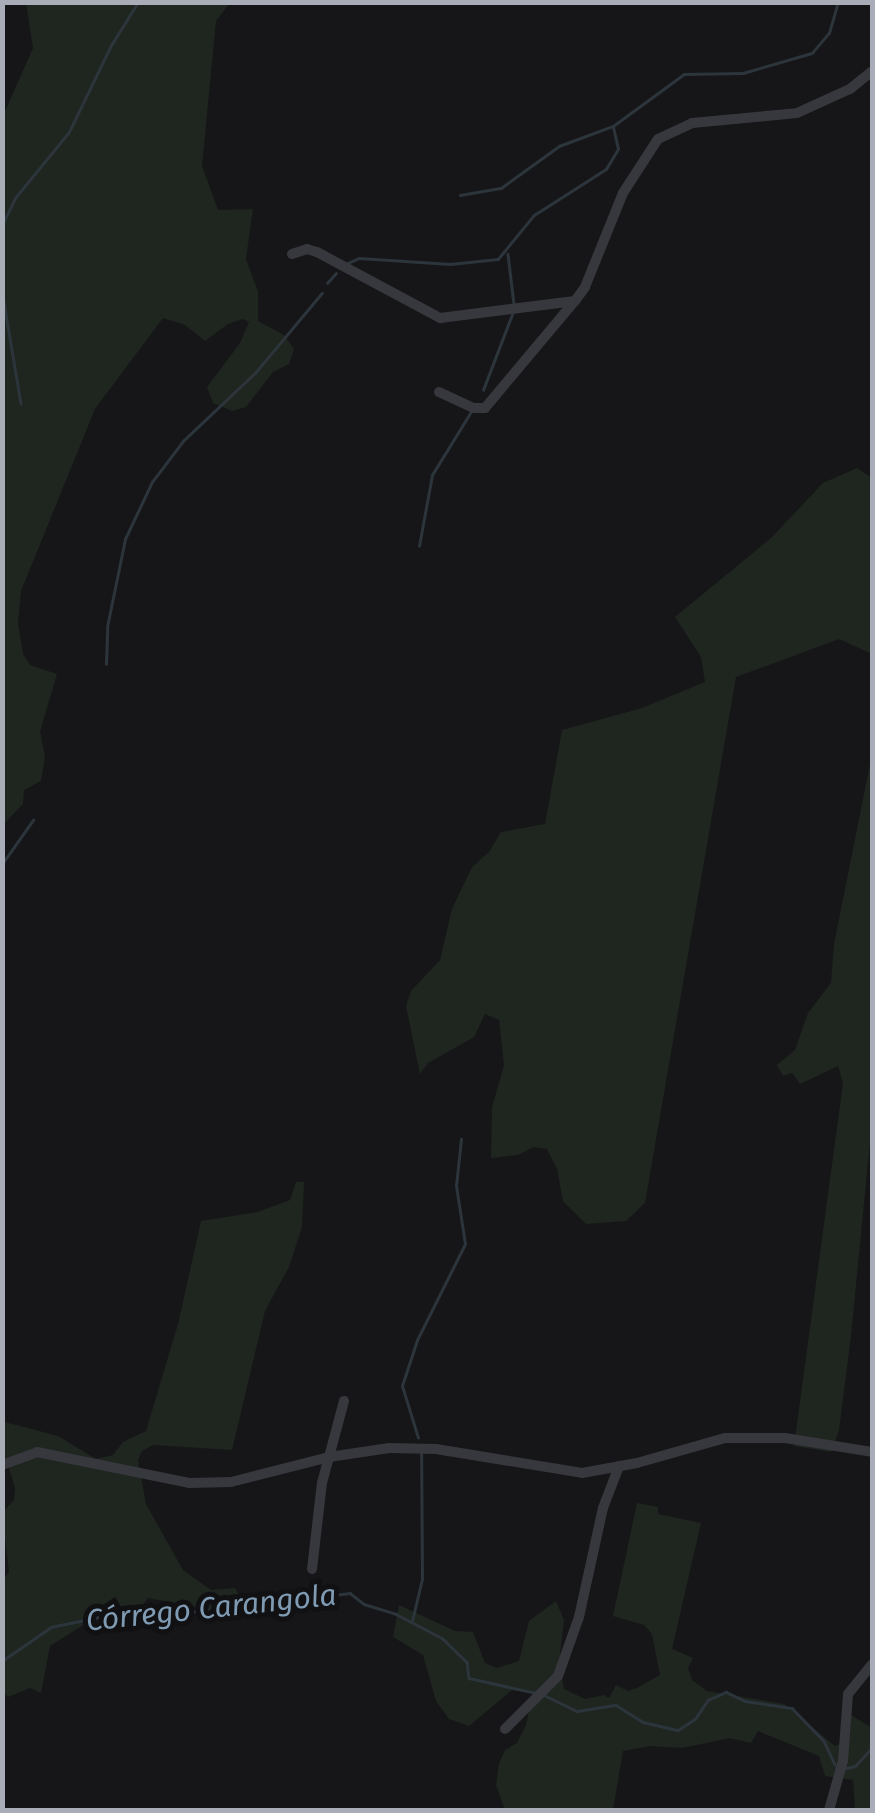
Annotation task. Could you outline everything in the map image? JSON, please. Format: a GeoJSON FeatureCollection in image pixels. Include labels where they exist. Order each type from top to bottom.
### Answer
{"type":"FeatureCollection","features":[{"type":"Feature","properties":{"kind":"street"},"geometry":{"type":"LineString","coordinates":[[440,392],[474,408],[485,408],[575,301],[642,158],[668,131],[692,123],[797,113],[850,89],[872,71]]}},
{"type":"Feature","properties":{"kind":"street"},"geometry":{"type":"LineString","coordinates":[[292,254],[316,252],[440,318],[575,301]]}},
{"type":"Feature","properties":{"kind":"street"},"geometry":{"type":"LineString","coordinates":[[312,1569],[328,1457],[344,1401]]}},
{"type":"Feature","properties":{"kind":"street"},"geometry":{"type":"LineString","coordinates":[[2,1465],[37,1452],[147,1478],[189,1483],[231,1482],[328,1457],[412,1448],[564,1472],[618,1466],[724,1438],[785,1438],[872,1452]]}},
{"type":"Feature","properties":{"kind":"street"},"geometry":{"type":"LineString","coordinates":[[504,1729],[543,1695],[558,1676],[579,1617],[603,1508],[618,1466]]}},
{"type":"Feature","properties":{"kind":"street"},"geometry":{"type":"LineString","coordinates":[[829,1810],[841,1767],[848,1694],[872,1664]]}},
{"type":"Feature","properties":{"kind":"shaded area"},"geometry":{"type":"Polygon","coordinates":[[[26,3],[230,3],[216,21],[202,166],[218,210],[253,209],[246,259],[258,292],[258,321],[284,335],[294,349],[289,364],[273,372],[246,407],[232,411],[213,403],[207,387],[240,343],[249,322],[243,319],[228,324],[205,341],[185,325],[163,318],[95,409],[21,591],[18,623],[23,654],[30,665],[57,674],[40,732],[45,757],[41,781],[24,790],[23,804],[3,825],[2,118],[33,48],[26,3]]]}},
{"type":"Feature","properties":{"kind":"shaded area"},"geometry":{"type":"Polygon","coordinates":[[[857,468],[872,478],[872,654],[839,639],[736,677],[645,1203],[626,1221],[586,1224],[563,1201],[557,1169],[547,1149],[534,1147],[518,1155],[491,1158],[492,1108],[504,1065],[499,1020],[485,1014],[474,1037],[428,1063],[420,1074],[406,1006],[411,991],[440,960],[452,909],[472,867],[489,852],[501,832],[545,824],[562,730],[642,708],[705,682],[701,657],[675,617],[771,538],[823,483],[857,468]]]}},
{"type":"Feature","properties":{"kind":"shaded area"},"geometry":{"type":"Polygon","coordinates":[[[872,754],[872,1122],[851,1336],[839,1430],[831,1452],[794,1446],[843,1083],[838,1066],[800,1084],[792,1073],[783,1076],[777,1065],[795,1050],[808,1013],[831,983],[834,944],[872,754]]]}},
{"type":"Feature","properties":{"kind":"shaded area"},"geometry":{"type":"Polygon","coordinates":[[[296,1182],[304,1182],[302,1227],[289,1267],[265,1311],[232,1450],[153,1445],[142,1451],[138,1460],[146,1504],[183,1570],[211,1590],[235,1588],[241,1598],[233,1610],[218,1611],[148,1598],[136,1613],[96,1617],[50,1646],[41,1693],[30,1688],[8,1697],[2,1691],[3,1580],[9,1572],[2,1513],[14,1500],[15,1488],[3,1449],[5,1422],[58,1436],[96,1459],[113,1455],[123,1442],[146,1431],[178,1324],[201,1221],[258,1212],[290,1200],[296,1182]]]}},
{"type":"Feature","properties":{"kind":"shaded area"},"geometry":{"type":"Polygon","coordinates":[[[637,1503],[658,1507],[658,1514],[701,1523],[672,1649],[693,1658],[688,1668],[692,1680],[707,1691],[784,1704],[835,1746],[842,1743],[851,1715],[872,1728],[872,1810],[855,1810],[853,1780],[825,1776],[819,1756],[758,1731],[751,1743],[730,1738],[682,1748],[650,1746],[623,1751],[613,1810],[505,1810],[496,1785],[499,1764],[505,1750],[517,1743],[526,1725],[533,1693],[512,1690],[469,1726],[449,1719],[436,1701],[423,1655],[393,1637],[399,1605],[455,1631],[473,1632],[485,1663],[497,1668],[519,1661],[529,1621],[556,1601],[564,1620],[559,1663],[564,1689],[585,1699],[604,1695],[609,1698],[616,1685],[628,1691],[637,1688],[660,1675],[652,1634],[644,1625],[613,1616],[637,1503]]]}},
{"type":"Feature","properties":{"kind":"waterway"},"geometry":{"type":"LineString","coordinates":[[2,225],[15,198],[69,132],[110,47],[138,2]]}},
{"type":"Feature","properties":{"kind":"waterway"},"geometry":{"type":"LineString","coordinates":[[460,195],[501,188],[559,146],[613,126],[684,74],[743,73],[812,53],[829,33],[838,2]]}},
{"type":"Feature","properties":{"kind":"waterway"},"geometry":{"type":"LineString","coordinates":[[348,263],[359,258],[450,264],[498,259],[534,215],[606,169],[618,149],[613,127]]}},
{"type":"Feature","properties":{"kind":"waterway"},"geometry":{"type":"LineString","coordinates":[[508,254],[514,304]]}},
{"type":"Feature","properties":{"kind":"waterway"},"geometry":{"type":"LineString","coordinates":[[327,283],[336,273]]}},
{"type":"Feature","properties":{"kind":"waterway"},"geometry":{"type":"LineString","coordinates":[[2,290],[21,403]]}},
{"type":"Feature","properties":{"kind":"waterway"},"geometry":{"type":"LineString","coordinates":[[106,664],[107,627],[125,539],[152,482],[183,441],[255,373],[322,293]]}},
{"type":"Feature","properties":{"kind":"waterway"},"geometry":{"type":"LineString","coordinates":[[483,390],[513,312]]}},
{"type":"Feature","properties":{"kind":"waterway"},"geometry":{"type":"LineString","coordinates":[[419,546],[432,475],[472,410]]}},
{"type":"Feature","properties":{"kind":"waterway"},"geometry":{"type":"LineString","coordinates":[[2,864],[33,820]]}},
{"type":"Feature","properties":{"kind":"waterway"},"geometry":{"type":"LineString","coordinates":[[418,1438],[402,1386],[417,1340],[465,1244],[456,1186],[461,1139]]}},
{"type":"Feature","properties":{"kind":"waterway"},"geometry":{"type":"LineString","coordinates":[[412,1621],[422,1579],[421,1451]]}},
{"type":"Feature","properties":{"kind":"waterway","name":"Córrego Carangola"},"geometry":{"type":"LineString","coordinates":[[2,1661],[51,1627],[141,1608],[189,1612],[350,1593],[364,1604],[396,1614],[442,1638],[467,1662],[469,1678],[536,1693]]}},
{"type":"Feature","properties":{"kind":"waterway","name":"Córrego Carangola"},"geometry":{"type":"LineString","coordinates":[[544,1695],[577,1711],[616,1705],[643,1722],[678,1730],[695,1719],[708,1700],[726,1692],[745,1701],[792,1708],[824,1741],[835,1765]]}},
{"type":"Feature","properties":{"kind":"waterway","name":"Córrego Carangola"},"geometry":{"type":"LineString","coordinates":[[842,1769],[855,1766],[872,1748]]}}]}
